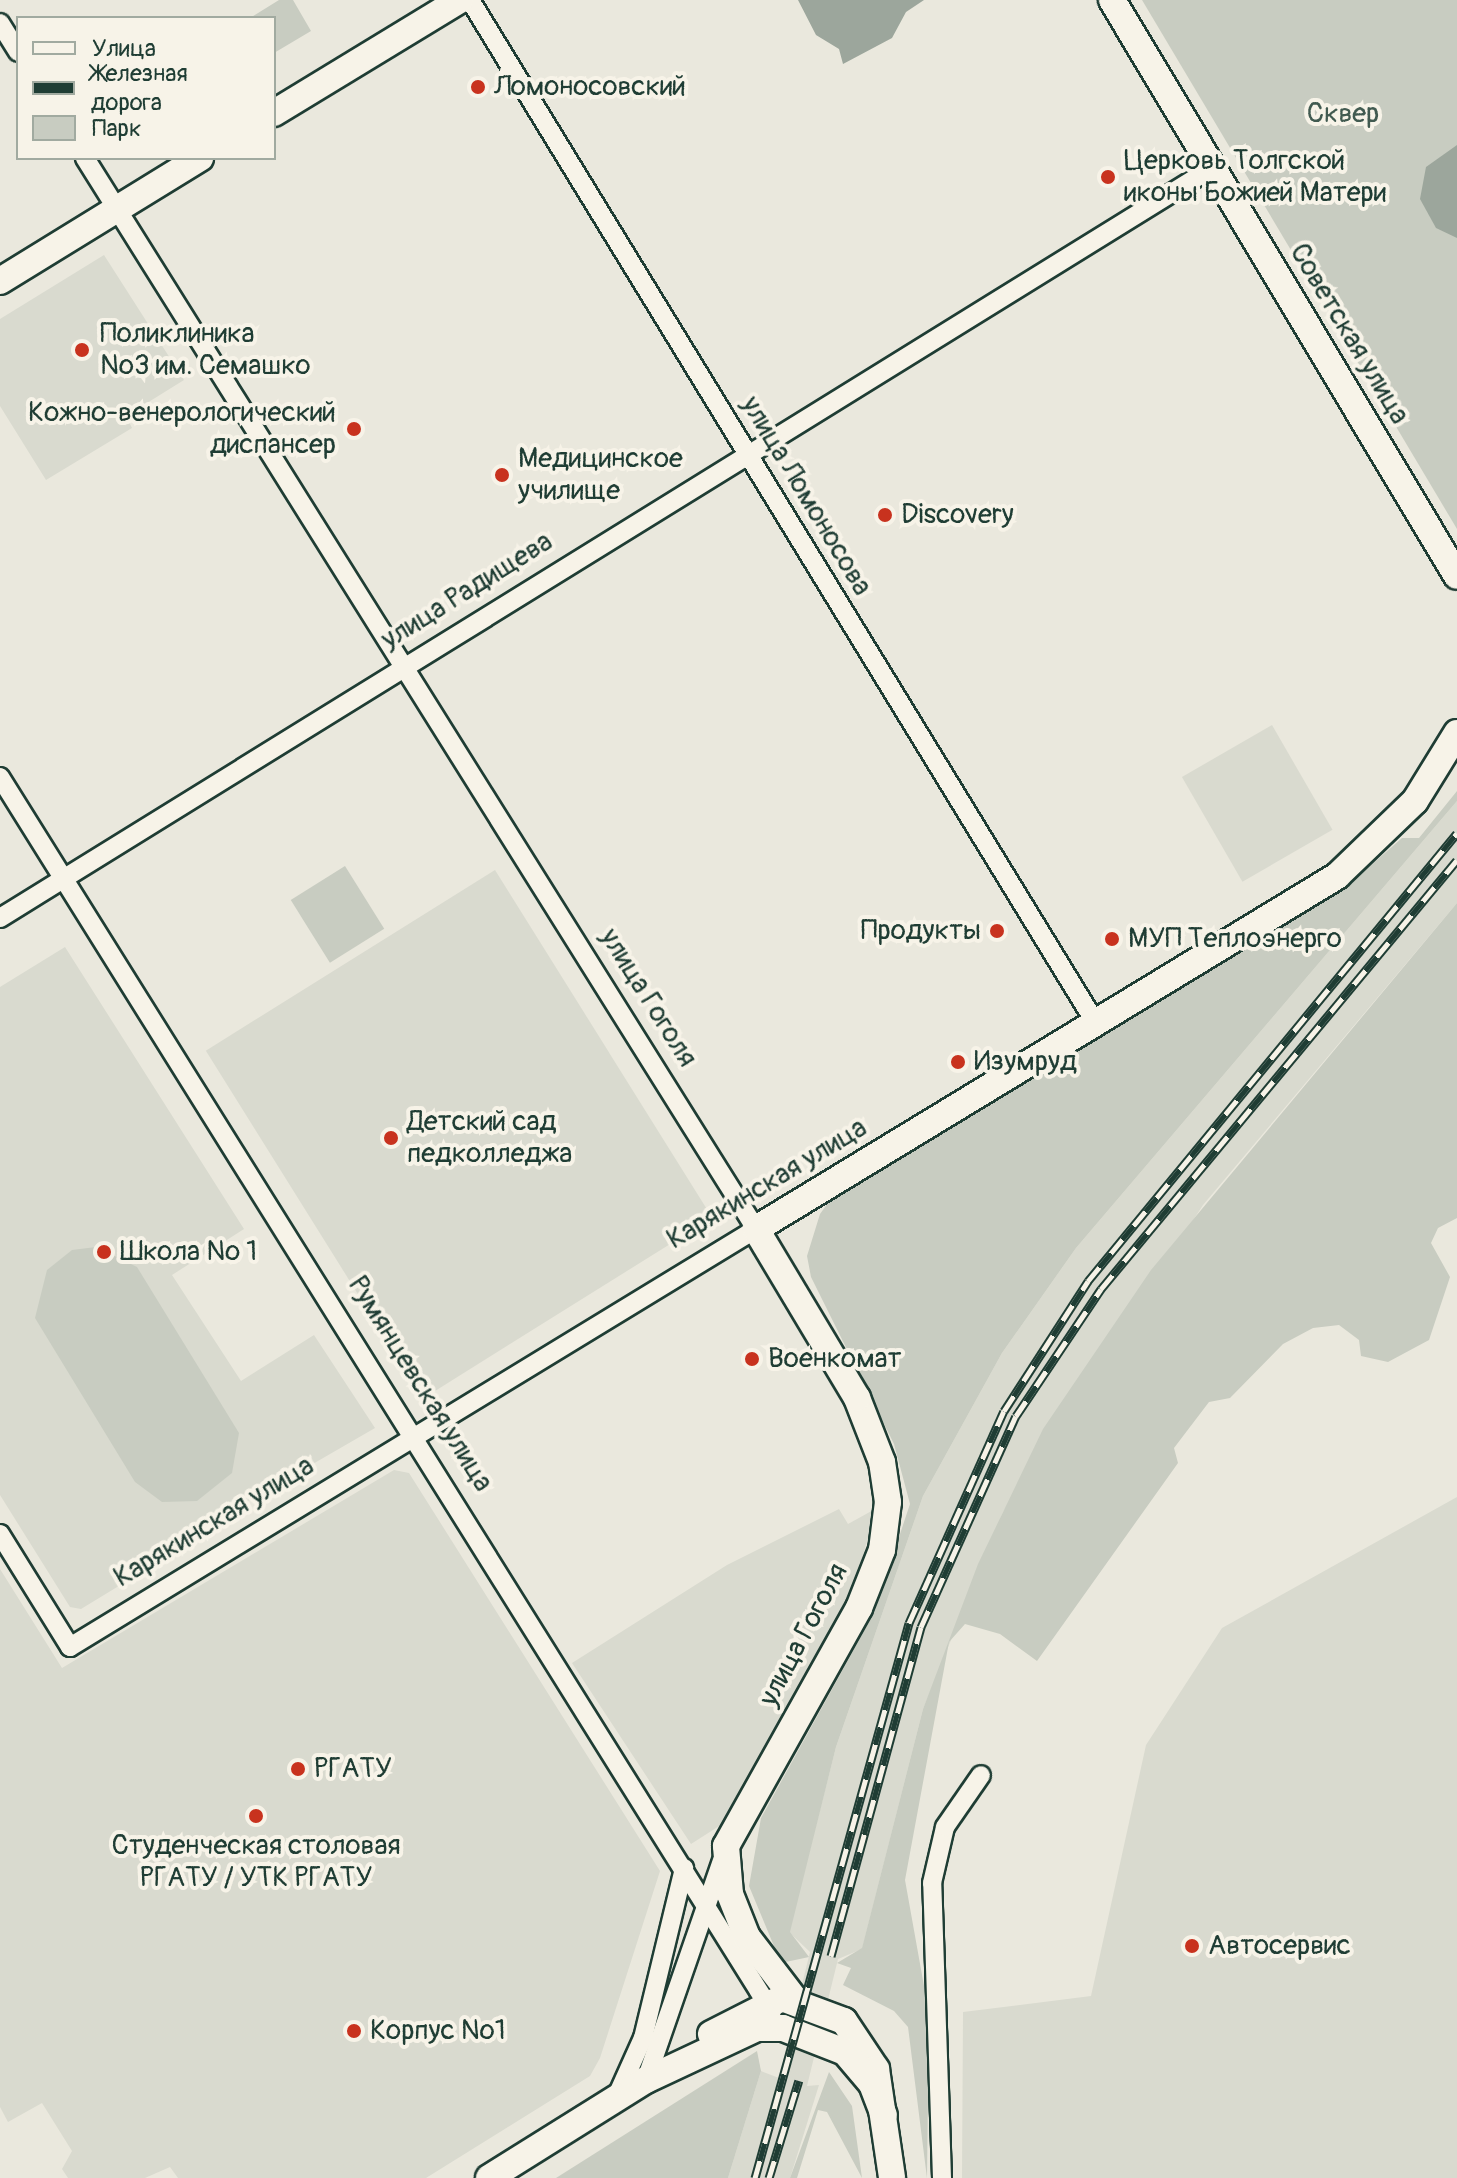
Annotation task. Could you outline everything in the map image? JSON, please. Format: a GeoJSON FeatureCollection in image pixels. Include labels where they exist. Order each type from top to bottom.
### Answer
{"type":"FeatureCollection","features":[{"type":"Feature","properties":{"kind":"street"},"geometry":{"type":"LineString","coordinates":[[276,112],[460,0]]}},
{"type":"Feature","properties":{"kind":"street","name":"улица Ломоносова"},"geometry":{"type":"LineString","coordinates":[[470,0],[1095,1022]]}},
{"type":"Feature","properties":{"kind":"street","name":"Советская улица"},"geometry":{"type":"LineString","coordinates":[[1112,0],[1457,576]]}},
{"type":"Feature","properties":{"kind":"street"},"geometry":{"type":"LineString","coordinates":[[0,23],[16,49]]}},
{"type":"Feature","properties":{"kind":"street","name":"улица Гоголя"},"geometry":{"type":"LineString","coordinates":[[86,160],[756,1229],[857,1398],[882,1462],[888,1502],[882,1550],[859,1608],[726,1846],[709,1911],[646,2080]]}},
{"type":"Feature","properties":{"kind":"street"},"geometry":{"type":"LineString","coordinates":[[0,281],[197,160]]}},
{"type":"Feature","properties":{"kind":"street","name":"улица Радищева"},"geometry":{"type":"LineString","coordinates":[[0,918],[403,663],[1212,168]]}},
{"type":"Feature","properties":{"kind":"street","name":"Карякинская улица"},"geometry":{"type":"LineString","coordinates":[[0,1534],[70,1647],[1360,859],[1415,801],[1457,733]]}},
{"type":"Feature","properties":{"kind":"street","name":"Румянцевская улица"},"geometry":{"type":"LineString","coordinates":[[0,777],[783,2028]]}},
{"type":"Feature","properties":{"kind":"street"},"geometry":{"type":"LineString","coordinates":[[942,2178],[932,1883],[945,1827],[981,1775]]}},
{"type":"Feature","properties":{"kind":"street"},"geometry":{"type":"LineString","coordinates":[[726,1846],[730,1894],[747,1937],[796,2001]]}},
{"type":"Feature","properties":{"kind":"street"},"geometry":{"type":"LineString","coordinates":[[616,2098],[643,2038],[684,1868]]}},
{"type":"Feature","properties":{"kind":"street"},"geometry":{"type":"LineString","coordinates":[[489,2178],[646,2080],[764,2001],[796,2001],[833,2014],[862,2040],[884,2115],[892,2178]]}},
{"type":"Feature","properties":{"kind":"street"},"geometry":{"type":"LineString","coordinates":[[646,2080],[741,2033],[783,2028],[845,2052],[872,2084],[884,2115]]}},
{"type":"Feature","properties":{"kind":"shaded area"},"geometry":{"type":"Polygon","coordinates":[[[798,0],[924,0],[906,12],[892,38],[843,64],[839,49],[816,35],[798,0]]]}},
{"type":"Feature","properties":{"kind":"shaded area"},"geometry":{"type":"Polygon","coordinates":[[[1457,145],[1457,238],[1436,228],[1420,199],[1426,167],[1457,145]]]}},
{"type":"Feature","properties":{"kind":"shaded area","name":"Поликлиника №3 им. Семашко"},"geometry":{"type":"Polygon","coordinates":[[[104,255],[184,380],[126,416],[132,428],[46,480],[0,406],[0,319],[104,255]]]}},
{"type":"Feature","properties":{"kind":"shaded area"},"geometry":{"type":"Polygon","coordinates":[[[1272,725],[1332,830],[1242,882],[1182,777],[1272,725]]]}},
{"type":"Feature","properties":{"kind":"shaded area"},"geometry":{"type":"Polygon","coordinates":[[[1457,801],[1457,903],[1203,1205],[1003,1512],[923,1709],[862,1949],[838,1959],[807,2086],[819,2085],[790,2178],[728,2178],[761,2071],[779,2078],[810,1952],[789,1932],[836,1747],[923,1496],[1002,1353],[1076,1248],[1457,801]]]}},
{"type":"Feature","properties":{"kind":"shaded area","name":"Детский сад педколледжа"},"geometry":{"type":"Polygon","coordinates":[[[495,870],[712,1218],[423,1398],[206,1051],[495,870]]]}},
{"type":"Feature","properties":{"kind":"shaded area","name":"Школа № 1"},"geometry":{"type":"Polygon","coordinates":[[[65,947],[244,1229],[172,1275],[241,1381],[314,1335],[375,1428],[169,1547],[173,1553],[81,1609],[70,1607],[0,1495],[0,987],[65,947]]]}},
{"type":"Feature","properties":{"kind":"shaded area","name":"РГАТУ"},"geometry":{"type":"Polygon","coordinates":[[[394,1470],[409,1473],[660,1871],[600,2058],[590,2076],[426,2178],[178,2178],[170,2167],[145,2178],[68,2178],[62,2169],[72,2151],[42,2103],[8,2122],[0,2107],[0,1569],[62,1668],[394,1470]]]}},
{"type":"Feature","properties":{"kind":"shaded area"},"geometry":{"type":"Polygon","coordinates":[[[1457,1497],[1457,2178],[962,2178],[963,2012],[1091,1996],[1146,1745],[1222,1628],[1457,1497]]]}},
{"type":"Feature","properties":{"kind":"shaded area"},"geometry":{"type":"Polygon","coordinates":[[[877,1508],[849,1602],[727,1821],[691,1844],[572,1663],[727,1565],[839,1509],[848,1524],[877,1508]]]}},
{"type":"Feature","properties":{"kind":"green space"},"geometry":{"type":"Polygon","coordinates":[[[279,0],[293,0],[311,31],[276,52],[276,16],[253,16],[279,0]]]}},
{"type":"Feature","properties":{"kind":"green space","name":"Сквер"},"geometry":{"type":"Polygon","coordinates":[[[1142,0],[1457,0],[1457,529],[1142,0]]]}},
{"type":"Feature","properties":{"kind":"green space"},"geometry":{"type":"Polygon","coordinates":[[[1457,791],[1457,801],[1076,1248],[1002,1353],[923,1496],[836,1747],[790,1932],[809,1957],[781,1963],[749,1886],[761,1818],[873,1615],[910,1504],[894,1444],[811,1277],[807,1256],[820,1214],[833,1196],[1345,888],[1402,838],[1419,838],[1457,791]]]}},
{"type":"Feature","properties":{"kind":"green space"},"geometry":{"type":"Polygon","coordinates":[[[345,866],[384,929],[330,963],[291,900],[345,866]]]}},
{"type":"Feature","properties":{"kind":"green space"},"geometry":{"type":"Polygon","coordinates":[[[1457,903],[1457,1218],[1438,1228],[1431,1243],[1450,1277],[1429,1340],[1388,1362],[1361,1356],[1359,1340],[1339,1325],[1313,1328],[1283,1344],[1230,1398],[1209,1402],[1174,1448],[1178,1463],[1037,1661],[1000,1634],[965,1624],[949,1642],[905,1880],[929,2014],[927,2178],[908,2027],[894,2011],[843,1985],[851,1968],[837,1963],[862,1948],[923,1709],[978,1564],[1043,1429],[1151,1270],[1457,903]]]}},
{"type":"Feature","properties":{"kind":"green space"},"geometry":{"type":"Polygon","coordinates":[[[96,1247],[137,1267],[239,1433],[232,1473],[197,1501],[162,1502],[135,1482],[35,1318],[47,1270],[72,1250],[96,1247]]]}},
{"type":"Feature","properties":{"kind":"green space"},"geometry":{"type":"Polygon","coordinates":[[[757,2051],[761,2071],[728,2178],[556,2178],[757,2051]]]}},
{"type":"Feature","properties":{"kind":"green space"},"geometry":{"type":"Polygon","coordinates":[[[829,2072],[852,2106],[862,2178],[827,2112],[818,2110],[797,2178],[790,2178],[829,2072]]]}},
{"type":"Feature","properties":{"kind":"railway"},"geometry":{"type":"LineString","coordinates":[[755,2178],[909,1623],[1004,1411],[1088,1281],[1457,833]]}},
{"type":"Feature","properties":{"kind":"railway"},"geometry":{"type":"LineString","coordinates":[[831,1956],[921,1627],[1016,1416],[1101,1289],[1457,860]]}},
{"type":"Feature","properties":{"kind":"railway"},"geometry":{"type":"LineString","coordinates":[[769,2178],[799,2080]]}},
{"type":"Feature","properties":{"kind":"place","name":"Ломоносовский"},"geometry":{"type":"Point","coordinates":[478,87]}},
{"type":"Feature","properties":{"kind":"place","name":"Церковь Толгской иконы Божией Матери"},"geometry":{"type":"Point","coordinates":[1108,177]}},
{"type":"Feature","properties":{"kind":"place","name":"Поликлиника №3 им. Семашко"},"geometry":{"type":"Point","coordinates":[82,350]}},
{"type":"Feature","properties":{"kind":"place","name":"Кожно-венерологический диспансер"},"geometry":{"type":"Point","coordinates":[354,429]}},
{"type":"Feature","properties":{"kind":"place","name":"Медицинское училище"},"geometry":{"type":"Point","coordinates":[502,475]}},
{"type":"Feature","properties":{"kind":"place","name":"Discovery"},"geometry":{"type":"Point","coordinates":[885,515]}},
{"type":"Feature","properties":{"kind":"place","name":"Продукты"},"geometry":{"type":"Point","coordinates":[997,931]}},
{"type":"Feature","properties":{"kind":"place","name":"МУП Теплоэнерго"},"geometry":{"type":"Point","coordinates":[1112,939]}},
{"type":"Feature","properties":{"kind":"place","name":"Изумруд"},"geometry":{"type":"Point","coordinates":[958,1062]}},
{"type":"Feature","properties":{"kind":"place","name":"Детский сад педколледжа"},"geometry":{"type":"Point","coordinates":[391,1138]}},
{"type":"Feature","properties":{"kind":"place","name":"Школа № 1"},"geometry":{"type":"Point","coordinates":[104,1252]}},
{"type":"Feature","properties":{"kind":"place","name":"Военкомат"},"geometry":{"type":"Point","coordinates":[752,1359]}},
{"type":"Feature","properties":{"kind":"place","name":"РГАТУ"},"geometry":{"type":"Point","coordinates":[298,1769]}},
{"type":"Feature","properties":{"kind":"place","name":"Студенческая столовая РГАТУ / УТК РГАТУ"},"geometry":{"type":"Point","coordinates":[256,1816]}},
{"type":"Feature","properties":{"kind":"place","name":"Автосервис"},"geometry":{"type":"Point","coordinates":[1192,1946]}},
{"type":"Feature","properties":{"kind":"place","name":"Корпус №1"},"geometry":{"type":"Point","coordinates":[354,2031]}}]}
